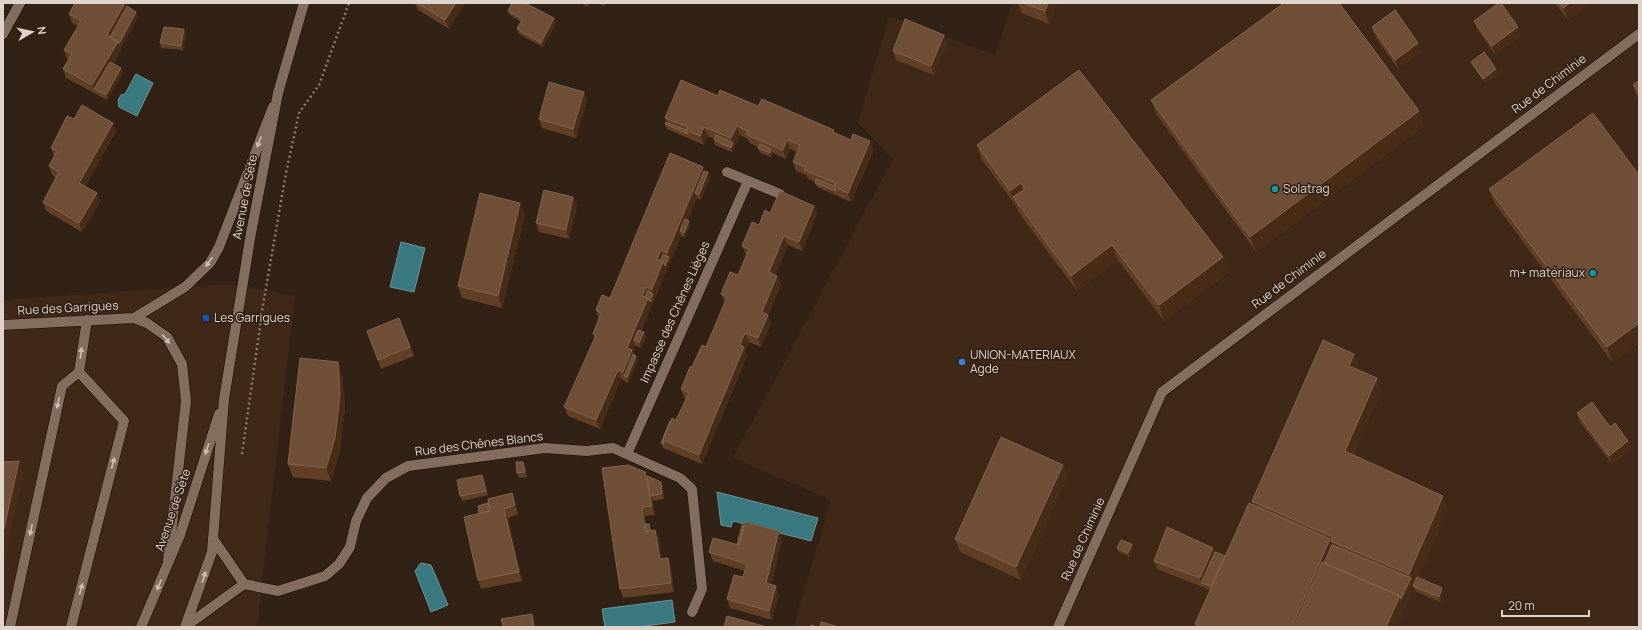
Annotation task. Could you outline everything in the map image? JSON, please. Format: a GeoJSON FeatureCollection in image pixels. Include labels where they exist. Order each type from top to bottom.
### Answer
{"type":"FeatureCollection","features":[{"type":"Feature","properties":{"kind":"street"},"geometry":{"type":"LineString","coordinates":[[3,34],[20,3]]}},
{"type":"Feature","properties":{"kind":"street","name":"Avenue de Sète"},"geometry":{"type":"LineString","coordinates":[[186,626],[212,552],[224,399],[251,233],[278,93],[304,3]]}},
{"type":"Feature","properties":{"kind":"street","name":"Rue de Chiminie"},"geometry":{"type":"LineString","coordinates":[[1058,627],[1162,392],[1639,34]]}},
{"type":"Feature","properties":{"kind":"street"},"geometry":{"type":"LineString","coordinates":[[134,318],[178,293],[197,277],[210,263],[219,247],[278,93]]}},
{"type":"Feature","properties":{"kind":"street"},"geometry":{"type":"LineString","coordinates":[[727,172],[780,194]]}},
{"type":"Feature","properties":{"kind":"street","name":"Impasse des Chênes Lièges"},"geometry":{"type":"LineString","coordinates":[[626,454],[748,181]]}},
{"type":"Feature","properties":{"kind":"street"},"geometry":{"type":"LineString","coordinates":[[134,318],[167,337],[182,364],[186,401],[168,564]]}},
{"type":"Feature","properties":{"kind":"street","name":"Rue des Garrigues"},"geometry":{"type":"LineString","coordinates":[[3,325],[134,318]]}},
{"type":"Feature","properties":{"kind":"street"},"geometry":{"type":"LineString","coordinates":[[10,627],[62,386],[79,372],[87,320]]}},
{"type":"Feature","properties":{"kind":"street"},"geometry":{"type":"LineString","coordinates":[[71,627],[124,421],[79,372]]}},
{"type":"Feature","properties":{"kind":"street","name":"Avenue de Sète"},"geometry":{"type":"LineString","coordinates":[[141,627],[180,535],[224,399]]}},
{"type":"Feature","properties":{"kind":"street","name":"Rue des Chênes Blancs"},"geometry":{"type":"LineString","coordinates":[[244,584],[278,591],[325,576],[339,564],[350,547],[356,521],[367,498],[386,478],[408,466],[545,448],[586,451],[613,448],[680,478],[692,489],[702,589],[692,612]]}},
{"type":"Feature","properties":{"kind":"street"},"geometry":{"type":"LineString","coordinates":[[186,626],[244,584],[214,540]]}},
{"type":"Feature","properties":{"kind":"path"},"geometry":{"type":"LineString","coordinates":[[241,459],[263,305],[286,173],[299,113],[319,85],[349,3]]}},
{"type":"Feature","properties":{"kind":"shaded area"},"geometry":{"type":"Polygon","coordinates":[[[1012,3],[1639,3],[1639,627],[793,627],[831,500],[733,458],[893,159],[858,123],[889,16],[995,55],[1012,3]]]}},
{"type":"Feature","properties":{"kind":"shaded area"},"geometry":{"type":"Polygon","coordinates":[[[228,284],[295,296],[257,627],[3,627],[3,300],[228,284]]]}},
{"type":"Feature","properties":{"kind":"water"},"geometry":{"type":"Polygon","coordinates":[[[136,74],[153,83],[137,116],[119,107],[118,100],[121,95],[125,94],[136,74]]]}},
{"type":"Feature","properties":{"kind":"water"},"geometry":{"type":"Polygon","coordinates":[[[401,242],[425,248],[414,292],[390,287],[401,242]]]}},
{"type":"Feature","properties":{"kind":"water"},"geometry":{"type":"Polygon","coordinates":[[[717,492],[818,518],[811,541],[733,521],[731,527],[721,525],[717,492]]]}},
{"type":"Feature","properties":{"kind":"water"},"geometry":{"type":"Polygon","coordinates":[[[421,563],[431,565],[448,605],[431,612],[415,571],[421,563]]]}},
{"type":"Feature","properties":{"kind":"water"},"geometry":{"type":"Polygon","coordinates":[[[672,600],[675,622],[637,627],[605,627],[602,609],[672,600]]]}},
{"type":"Feature","properties":{"kind":"building"},"geometry":{"type":"Polygon","coordinates":[[[75,3],[125,3],[107,35],[118,42],[92,85],[63,69],[72,54],[64,50],[81,21],[69,14],[75,3]]]}},
{"type":"Feature","properties":{"kind":"building"},"geometry":{"type":"Polygon","coordinates":[[[417,3],[456,3],[445,20],[417,3]]]}},
{"type":"Feature","properties":{"kind":"building"},"geometry":{"type":"Polygon","coordinates":[[[512,3],[525,3],[554,18],[541,43],[517,29],[522,19],[508,11],[512,3]]]}},
{"type":"Feature","properties":{"kind":"building"},"geometry":{"type":"Polygon","coordinates":[[[1023,3],[1048,3],[1045,11],[1023,3]]]}},
{"type":"Feature","properties":{"kind":"building","name":"Solatrag"},"geometry":{"type":"Polygon","coordinates":[[[1284,3],[1339,3],[1419,111],[1250,237],[1151,100],[1284,3]]]}},
{"type":"Feature","properties":{"kind":"building"},"geometry":{"type":"Polygon","coordinates":[[[1501,3],[1518,27],[1492,46],[1474,21],[1501,3]]]}},
{"type":"Feature","properties":{"kind":"building"},"geometry":{"type":"Polygon","coordinates":[[[1560,3],[1570,3],[1563,8],[1560,3]]]}},
{"type":"Feature","properties":{"kind":"building"},"geometry":{"type":"Polygon","coordinates":[[[127,6],[136,12],[119,44],[110,37],[127,6]]]}},
{"type":"Feature","properties":{"kind":"building"},"geometry":{"type":"Polygon","coordinates":[[[1395,10],[1418,43],[1395,60],[1372,27],[1395,10]]]}},
{"type":"Feature","properties":{"kind":"building"},"geometry":{"type":"Polygon","coordinates":[[[905,19],[944,35],[931,66],[893,51],[905,19]]]}},
{"type":"Feature","properties":{"kind":"building"},"geometry":{"type":"Polygon","coordinates":[[[164,27],[184,29],[181,46],[160,43],[164,27]]]}},
{"type":"Feature","properties":{"kind":"building"},"geometry":{"type":"Polygon","coordinates":[[[1484,52],[1496,69],[1483,79],[1471,62],[1484,52]]]}},
{"type":"Feature","properties":{"kind":"building"},"geometry":{"type":"Polygon","coordinates":[[[110,62],[121,68],[106,95],[94,89],[110,62]]]}},
{"type":"Feature","properties":{"kind":"building"},"geometry":{"type":"Polygon","coordinates":[[[1079,70],[1223,257],[1159,305],[1112,245],[1071,276],[1013,197],[1025,189],[1021,183],[1010,191],[977,145],[1079,70]]]}},
{"type":"Feature","properties":{"kind":"building"},"geometry":{"type":"Polygon","coordinates":[[[681,80],[718,96],[720,90],[758,106],[762,99],[834,130],[833,132],[851,140],[853,134],[870,141],[848,193],[834,187],[835,183],[804,170],[806,167],[793,162],[800,145],[787,140],[783,150],[747,135],[748,131],[737,126],[731,138],[704,127],[700,136],[686,130],[688,127],[665,118],[681,80]]]}},
{"type":"Feature","properties":{"kind":"building"},"geometry":{"type":"Polygon","coordinates":[[[1639,80],[1639,93],[1633,85],[1639,80]]]}},
{"type":"Feature","properties":{"kind":"building"},"geometry":{"type":"Polygon","coordinates":[[[549,82],[584,92],[573,129],[539,119],[549,82]]]}},
{"type":"Feature","properties":{"kind":"building"},"geometry":{"type":"Polygon","coordinates":[[[82,105],[113,123],[79,183],[97,193],[79,223],[43,202],[59,172],[49,166],[57,151],[51,148],[67,116],[74,119],[82,105]]]}},
{"type":"Feature","properties":{"kind":"building","name":"m+ matériaux"},"geometry":{"type":"Polygon","coordinates":[[[1593,113],[1639,175],[1639,323],[1607,347],[1489,189],[1593,113]]]}},
{"type":"Feature","properties":{"kind":"building"},"geometry":{"type":"Polygon","coordinates":[[[666,122],[686,130],[688,134],[665,124],[666,122]]]}},
{"type":"Feature","properties":{"kind":"building"},"geometry":{"type":"Polygon","coordinates":[[[716,135],[733,143],[731,148],[714,140],[716,135]]]}},
{"type":"Feature","properties":{"kind":"building"},"geometry":{"type":"Polygon","coordinates":[[[760,144],[771,149],[770,153],[758,148],[760,144]]]}},
{"type":"Feature","properties":{"kind":"building"},"geometry":{"type":"Polygon","coordinates":[[[670,153],[703,167],[667,253],[661,250],[657,259],[663,262],[652,289],[646,287],[642,296],[648,298],[627,348],[632,350],[623,372],[618,370],[596,420],[564,407],[596,335],[593,334],[601,313],[596,310],[602,295],[610,298],[670,153]]]}},
{"type":"Feature","properties":{"kind":"building"},"geometry":{"type":"Polygon","coordinates":[[[704,171],[708,172],[699,195],[695,193],[704,171]]]}},
{"type":"Feature","properties":{"kind":"building"},"geometry":{"type":"Polygon","coordinates":[[[816,179],[834,186],[836,191],[815,183],[816,179]]]}},
{"type":"Feature","properties":{"kind":"building"},"geometry":{"type":"Polygon","coordinates":[[[544,190],[573,197],[566,230],[536,223],[544,190]]]}},
{"type":"Feature","properties":{"kind":"building"},"geometry":{"type":"Polygon","coordinates":[[[780,191],[814,206],[799,242],[784,236],[769,272],[777,276],[762,312],[768,315],[758,338],[745,333],[740,345],[744,347],[699,455],[663,440],[672,418],[676,420],[689,393],[681,389],[690,367],[692,367],[702,345],[706,347],[727,297],[721,294],[730,272],[738,275],[747,254],[749,249],[742,246],[752,222],[759,225],[765,210],[770,213],[780,191]]]}},
{"type":"Feature","properties":{"kind":"building"},"geometry":{"type":"Polygon","coordinates":[[[480,193],[520,203],[498,296],[458,286],[480,193]]]}},
{"type":"Feature","properties":{"kind":"building"},"geometry":{"type":"Polygon","coordinates":[[[685,219],[689,221],[684,233],[680,231],[685,219]]]}},
{"type":"Feature","properties":{"kind":"building"},"geometry":{"type":"Polygon","coordinates":[[[663,255],[669,257],[665,266],[663,262],[660,261],[663,255]]]}},
{"type":"Feature","properties":{"kind":"building"},"geometry":{"type":"Polygon","coordinates":[[[647,291],[653,294],[650,302],[648,298],[645,297],[647,291]]]}},
{"type":"Feature","properties":{"kind":"building"},"geometry":{"type":"Polygon","coordinates":[[[399,318],[410,347],[378,360],[367,331],[399,318]]]}},
{"type":"Feature","properties":{"kind":"building"},"geometry":{"type":"Polygon","coordinates":[[[638,330],[644,332],[639,343],[634,340],[638,330]]]}},
{"type":"Feature","properties":{"kind":"building"},"geometry":{"type":"Polygon","coordinates":[[[1323,340],[1354,354],[1349,366],[1377,378],[1345,451],[1443,496],[1409,574],[1331,541],[1333,537],[1252,501],[1323,340]]]}},
{"type":"Feature","properties":{"kind":"building"},"geometry":{"type":"Polygon","coordinates":[[[633,354],[636,356],[627,378],[624,376],[633,354]]]}},
{"type":"Feature","properties":{"kind":"building"},"geometry":{"type":"Polygon","coordinates":[[[300,358],[338,362],[340,394],[335,438],[326,468],[288,464],[300,358]]]}},
{"type":"Feature","properties":{"kind":"building"},"geometry":{"type":"Polygon","coordinates":[[[1592,402],[1610,427],[1615,423],[1628,441],[1609,456],[1577,413],[1592,402]]]}},
{"type":"Feature","properties":{"kind":"building"},"geometry":{"type":"Polygon","coordinates":[[[670,421],[663,440],[664,444],[661,443],[670,421]]]}},
{"type":"Feature","properties":{"kind":"building"},"geometry":{"type":"Polygon","coordinates":[[[1001,437],[1063,465],[1016,567],[955,539],[1001,437]]]}},
{"type":"Feature","properties":{"kind":"building"},"geometry":{"type":"Polygon","coordinates":[[[19,461],[3,533],[3,462],[19,461]]]}},
{"type":"Feature","properties":{"kind":"building"},"geometry":{"type":"Polygon","coordinates":[[[516,462],[523,462],[525,472],[517,473],[516,462]]]}},
{"type":"Feature","properties":{"kind":"building"},"geometry":{"type":"Polygon","coordinates":[[[628,465],[645,472],[652,506],[642,507],[645,531],[655,530],[660,559],[668,558],[671,583],[620,589],[602,468],[628,465]]]}},
{"type":"Feature","properties":{"kind":"building"},"geometry":{"type":"Polygon","coordinates":[[[482,475],[486,491],[460,496],[457,480],[482,475]]]}},
{"type":"Feature","properties":{"kind":"building"},"geometry":{"type":"Polygon","coordinates":[[[647,476],[661,482],[662,494],[650,496],[647,476]]]}},
{"type":"Feature","properties":{"kind":"building"},"geometry":{"type":"Polygon","coordinates":[[[512,493],[515,505],[504,509],[519,572],[478,580],[464,517],[490,511],[488,499],[512,493]]]}},
{"type":"Feature","properties":{"kind":"building"},"geometry":{"type":"Polygon","coordinates":[[[488,503],[490,511],[479,514],[478,506],[488,503]]]}},
{"type":"Feature","properties":{"kind":"building"},"geometry":{"type":"Polygon","coordinates":[[[1249,503],[1330,539],[1292,627],[1201,627],[1195,624],[1249,503]]]}},
{"type":"Feature","properties":{"kind":"building"},"geometry":{"type":"Polygon","coordinates":[[[745,522],[779,531],[766,583],[776,586],[769,611],[727,599],[734,575],[743,577],[747,564],[709,552],[713,538],[739,545],[745,522]]]}},
{"type":"Feature","properties":{"kind":"building"},"geometry":{"type":"Polygon","coordinates":[[[645,524],[649,524],[650,531],[646,531],[645,524]]]}},
{"type":"Feature","properties":{"kind":"building"},"geometry":{"type":"Polygon","coordinates":[[[742,525],[744,526],[739,545],[737,545],[742,525]]]}},
{"type":"Feature","properties":{"kind":"building"},"geometry":{"type":"Polygon","coordinates":[[[1167,527],[1213,548],[1200,578],[1154,561],[1167,527]]]}},
{"type":"Feature","properties":{"kind":"building"},"geometry":{"type":"Polygon","coordinates":[[[1121,540],[1132,544],[1128,553],[1117,548],[1121,540]]]}},
{"type":"Feature","properties":{"kind":"building"},"geometry":{"type":"Polygon","coordinates":[[[1332,545],[1411,578],[1401,599],[1400,596],[1324,563],[1332,545]]]}},
{"type":"Feature","properties":{"kind":"building"},"geometry":{"type":"Polygon","coordinates":[[[1215,552],[1225,556],[1211,586],[1201,583],[1215,552]]]}},
{"type":"Feature","properties":{"kind":"building"},"geometry":{"type":"Polygon","coordinates":[[[1322,562],[1400,596],[1386,627],[1294,627],[1322,562]]]}},
{"type":"Feature","properties":{"kind":"building"},"geometry":{"type":"Polygon","coordinates":[[[1417,577],[1442,588],[1439,597],[1413,586],[1417,577]]]}},
{"type":"Feature","properties":{"kind":"building"},"geometry":{"type":"Polygon","coordinates":[[[532,614],[534,627],[503,627],[501,619],[532,614]]]}},
{"type":"Feature","properties":{"kind":"building"},"geometry":{"type":"Polygon","coordinates":[[[727,616],[767,627],[724,627],[727,616]]]}},
{"type":"Feature","properties":{"kind":"building"},"geometry":{"type":"Polygon","coordinates":[[[821,622],[839,627],[820,627],[821,622]]]}},
{"type":"Feature","properties":{"kind":"place","name":"Solatrag"},"geometry":{"type":"Point","coordinates":[1275,189]}},
{"type":"Feature","properties":{"kind":"place","name":"m+ matériaux"},"geometry":{"type":"Point","coordinates":[1593,273]}},
{"type":"Feature","properties":{"kind":"place","name":"Les Garrigues"},"geometry":{"type":"Point","coordinates":[206,318]}},
{"type":"Feature","properties":{"kind":"place","name":"UNION-MATERIAUX Agde"},"geometry":{"type":"Point","coordinates":[962,362]}}]}
